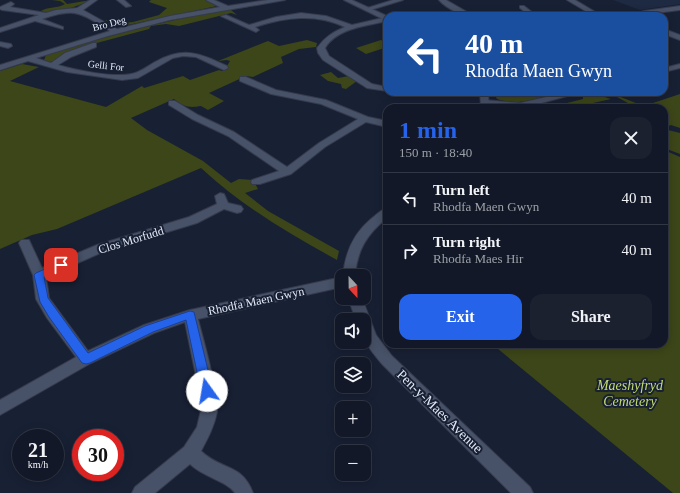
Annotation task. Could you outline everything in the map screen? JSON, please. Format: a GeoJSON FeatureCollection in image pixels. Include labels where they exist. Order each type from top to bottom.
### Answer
{"type":"FeatureCollection","features":[{"type":"Feature","properties":{"kind":"street"},"geometry":{"type":"LineString","coordinates":[[0,30],[56,12],[79,10],[94,0]]}},
{"type":"Feature","properties":{"kind":"street"},"geometry":{"type":"LineString","coordinates":[[120,0],[128,6]]}},
{"type":"Feature","properties":{"kind":"street"},"geometry":{"type":"LineString","coordinates":[[209,0],[226,7]]}},
{"type":"Feature","properties":{"kind":"street","name":"Bro Deg"},"geometry":{"type":"LineString","coordinates":[[0,68],[27,58],[115,31],[226,7],[282,0]]}},
{"type":"Feature","properties":{"kind":"street"},"geometry":{"type":"LineString","coordinates":[[347,0],[383,17]]}},
{"type":"Feature","properties":{"kind":"street"},"geometry":{"type":"LineString","coordinates":[[367,9],[400,0]]}},
{"type":"Feature","properties":{"kind":"street"},"geometry":{"type":"LineString","coordinates":[[442,0],[463,12]]}},
{"type":"Feature","properties":{"kind":"street"},"geometry":{"type":"LineString","coordinates":[[570,0],[592,12]]}},
{"type":"Feature","properties":{"kind":"street"},"geometry":{"type":"LineString","coordinates":[[10,4],[2,8],[31,11],[45,15]]}},
{"type":"Feature","properties":{"kind":"street"},"geometry":{"type":"LineString","coordinates":[[522,6],[529,12]]}},
{"type":"Feature","properties":{"kind":"street"},"geometry":{"type":"LineString","coordinates":[[651,12],[680,8]]}},
{"type":"Feature","properties":{"kind":"street"},"geometry":{"type":"LineString","coordinates":[[79,10],[115,31]]}},
{"type":"Feature","properties":{"kind":"street"},"geometry":{"type":"LineString","coordinates":[[232,14],[221,17],[259,32]]}},
{"type":"Feature","properties":{"kind":"street"},"geometry":{"type":"LineString","coordinates":[[249,27],[275,18],[305,15],[332,19],[352,28]]}},
{"type":"Feature","properties":{"kind":"street"},"geometry":{"type":"LineString","coordinates":[[36,19],[64,28],[52,30]]}},
{"type":"Feature","properties":{"kind":"street"},"geometry":{"type":"LineString","coordinates":[[383,20],[332,35],[323,43],[321,48],[322,53],[326,58],[370,86],[383,88]]}},
{"type":"Feature","properties":{"kind":"street"},"geometry":{"type":"LineString","coordinates":[[51,66],[68,55],[90,46],[155,27],[166,26]]}},
{"type":"Feature","properties":{"kind":"street"},"geometry":{"type":"LineString","coordinates":[[668,33],[680,38]]}},
{"type":"Feature","properties":{"kind":"street","name":"Gelli For"},"geometry":{"type":"LineString","coordinates":[[27,58],[51,66],[132,79],[171,56],[183,54],[198,55],[223,65]]}},
{"type":"Feature","properties":{"kind":"street"},"geometry":{"type":"LineString","coordinates":[[668,69],[680,66]]}},
{"type":"Feature","properties":{"kind":"street"},"geometry":{"type":"LineString","coordinates":[[339,75],[349,72]]}},
{"type":"Feature","properties":{"kind":"street"},"geometry":{"type":"LineString","coordinates":[[254,83],[264,78]]}},
{"type":"Feature","properties":{"kind":"street"},"geometry":{"type":"LineString","coordinates":[[243,79],[274,92],[323,102],[365,119],[383,123]]}},
{"type":"Feature","properties":{"kind":"street"},"geometry":{"type":"LineString","coordinates":[[528,104],[561,96]]}},
{"type":"Feature","properties":{"kind":"street"},"geometry":{"type":"LineString","coordinates":[[172,103],[195,117],[231,134],[287,172]]}},
{"type":"Feature","properties":{"kind":"street"},"geometry":{"type":"LineString","coordinates":[[256,182],[287,172],[328,141],[365,119]]}},
{"type":"Feature","properties":{"kind":"street","name":"Clos Morfudd"},"geometry":{"type":"LineString","coordinates":[[39,275],[101,248],[193,220],[222,200],[237,208]]}},
{"type":"Feature","properties":{"kind":"street"},"geometry":{"type":"LineString","coordinates":[[349,269],[350,259],[358,238],[383,215]]}},
{"type":"Feature","properties":{"kind":"street"},"geometry":{"type":"LineString","coordinates":[[25,243],[39,275],[43,299],[52,314],[86,360]]}},
{"type":"Feature","properties":{"kind":"street","name":"Rhodfa Maen Gwyn"},"geometry":{"type":"LineString","coordinates":[[0,408],[86,360],[149,329],[190,315],[335,284]]}},
{"type":"Feature","properties":{"kind":"street"},"geometry":{"type":"LineString","coordinates":[[141,493],[190,453],[204,430],[209,410],[207,391],[190,315]]}},
{"type":"Feature","properties":{"kind":"street","name":"Pen-y-Maes Avenue"},"geometry":{"type":"LineString","coordinates":[[371,339],[387,360],[524,493]]}},
{"type":"Feature","properties":{"kind":"street"},"geometry":{"type":"LineString","coordinates":[[190,453],[209,468],[236,479],[243,488],[244,493]]}},
{"type":"Feature","properties":{"kind":"shaded area"},"geometry":{"type":"Polygon","coordinates":[[[613,0],[680,0],[680,4],[640,10],[613,0]]]}},
{"type":"Feature","properties":{"kind":"green space"},"geometry":{"type":"Polygon","coordinates":[[[52,0],[63,0],[67,4],[91,0],[59,11],[41,11],[65,4],[60,1],[52,0]]]}},
{"type":"Feature","properties":{"kind":"green space"},"geometry":{"type":"Polygon","coordinates":[[[151,0],[205,0],[217,6],[123,26],[115,26],[105,20],[123,23],[133,22],[159,15],[167,8],[149,2],[151,0]]]}},
{"type":"Feature","properties":{"kind":"green space"},"geometry":{"type":"Polygon","coordinates":[[[266,4],[231,10],[237,15],[231,13],[179,26],[166,24],[152,26],[184,18],[211,12],[266,4]]]}},
{"type":"Feature","properties":{"kind":"green space"},"geometry":{"type":"Polygon","coordinates":[[[151,26],[149,29],[93,44],[57,61],[50,62],[44,60],[46,55],[151,26]]]}},
{"type":"Feature","properties":{"kind":"green space"},"geometry":{"type":"Polygon","coordinates":[[[307,40],[317,43],[316,47],[299,49],[281,57],[283,63],[253,77],[246,76],[209,93],[224,101],[208,110],[201,106],[187,106],[174,99],[131,118],[147,130],[203,161],[231,183],[239,179],[253,180],[258,189],[245,193],[268,211],[339,251],[337,260],[301,240],[249,207],[201,168],[57,229],[32,235],[0,249],[0,71],[22,64],[39,67],[10,81],[106,107],[142,86],[144,88],[183,76],[190,80],[219,70],[222,71],[228,69],[227,66],[230,61],[218,61],[268,41],[279,46],[307,40]]]}},
{"type":"Feature","properties":{"kind":"green space"},"geometry":{"type":"Polygon","coordinates":[[[381,40],[383,41],[383,48],[366,54],[356,48],[381,40]]]}},
{"type":"Feature","properties":{"kind":"green space"},"geometry":{"type":"Polygon","coordinates":[[[331,72],[338,78],[349,76],[357,81],[346,89],[342,88],[341,84],[328,81],[320,75],[331,72]]]}},
{"type":"Feature","properties":{"kind":"green space"},"geometry":{"type":"Polygon","coordinates":[[[680,94],[680,128],[671,125],[668,126],[668,104],[650,104],[680,94]]]}},
{"type":"Feature","properties":{"kind":"green space"},"geometry":{"type":"Polygon","coordinates":[[[495,96],[546,96],[528,101],[515,102],[497,99],[495,96]]]}},
{"type":"Feature","properties":{"kind":"green space"},"geometry":{"type":"Polygon","coordinates":[[[583,96],[602,96],[611,99],[588,104],[563,104],[583,99],[583,96]]]}},
{"type":"Feature","properties":{"kind":"green space"},"geometry":{"type":"Polygon","coordinates":[[[615,96],[638,104],[630,104],[615,96]]]}},
{"type":"Feature","properties":{"kind":"green space"},"geometry":{"type":"Polygon","coordinates":[[[668,130],[680,133],[680,154],[668,150],[668,130]]]}},
{"type":"Feature","properties":{"kind":"green space","name":"Maeshyfryd Cemetery"},"geometry":{"type":"Polygon","coordinates":[[[668,152],[680,157],[680,493],[673,493],[497,348],[668,348],[668,152]]]}},
{"type":"Feature","properties":{"kind":"route"},"geometry":{"type":"LineString","coordinates":[[61,265],[39,275],[43,290],[43,299],[52,314],[86,360],[149,329],[190,315],[207,391]]}}]}
